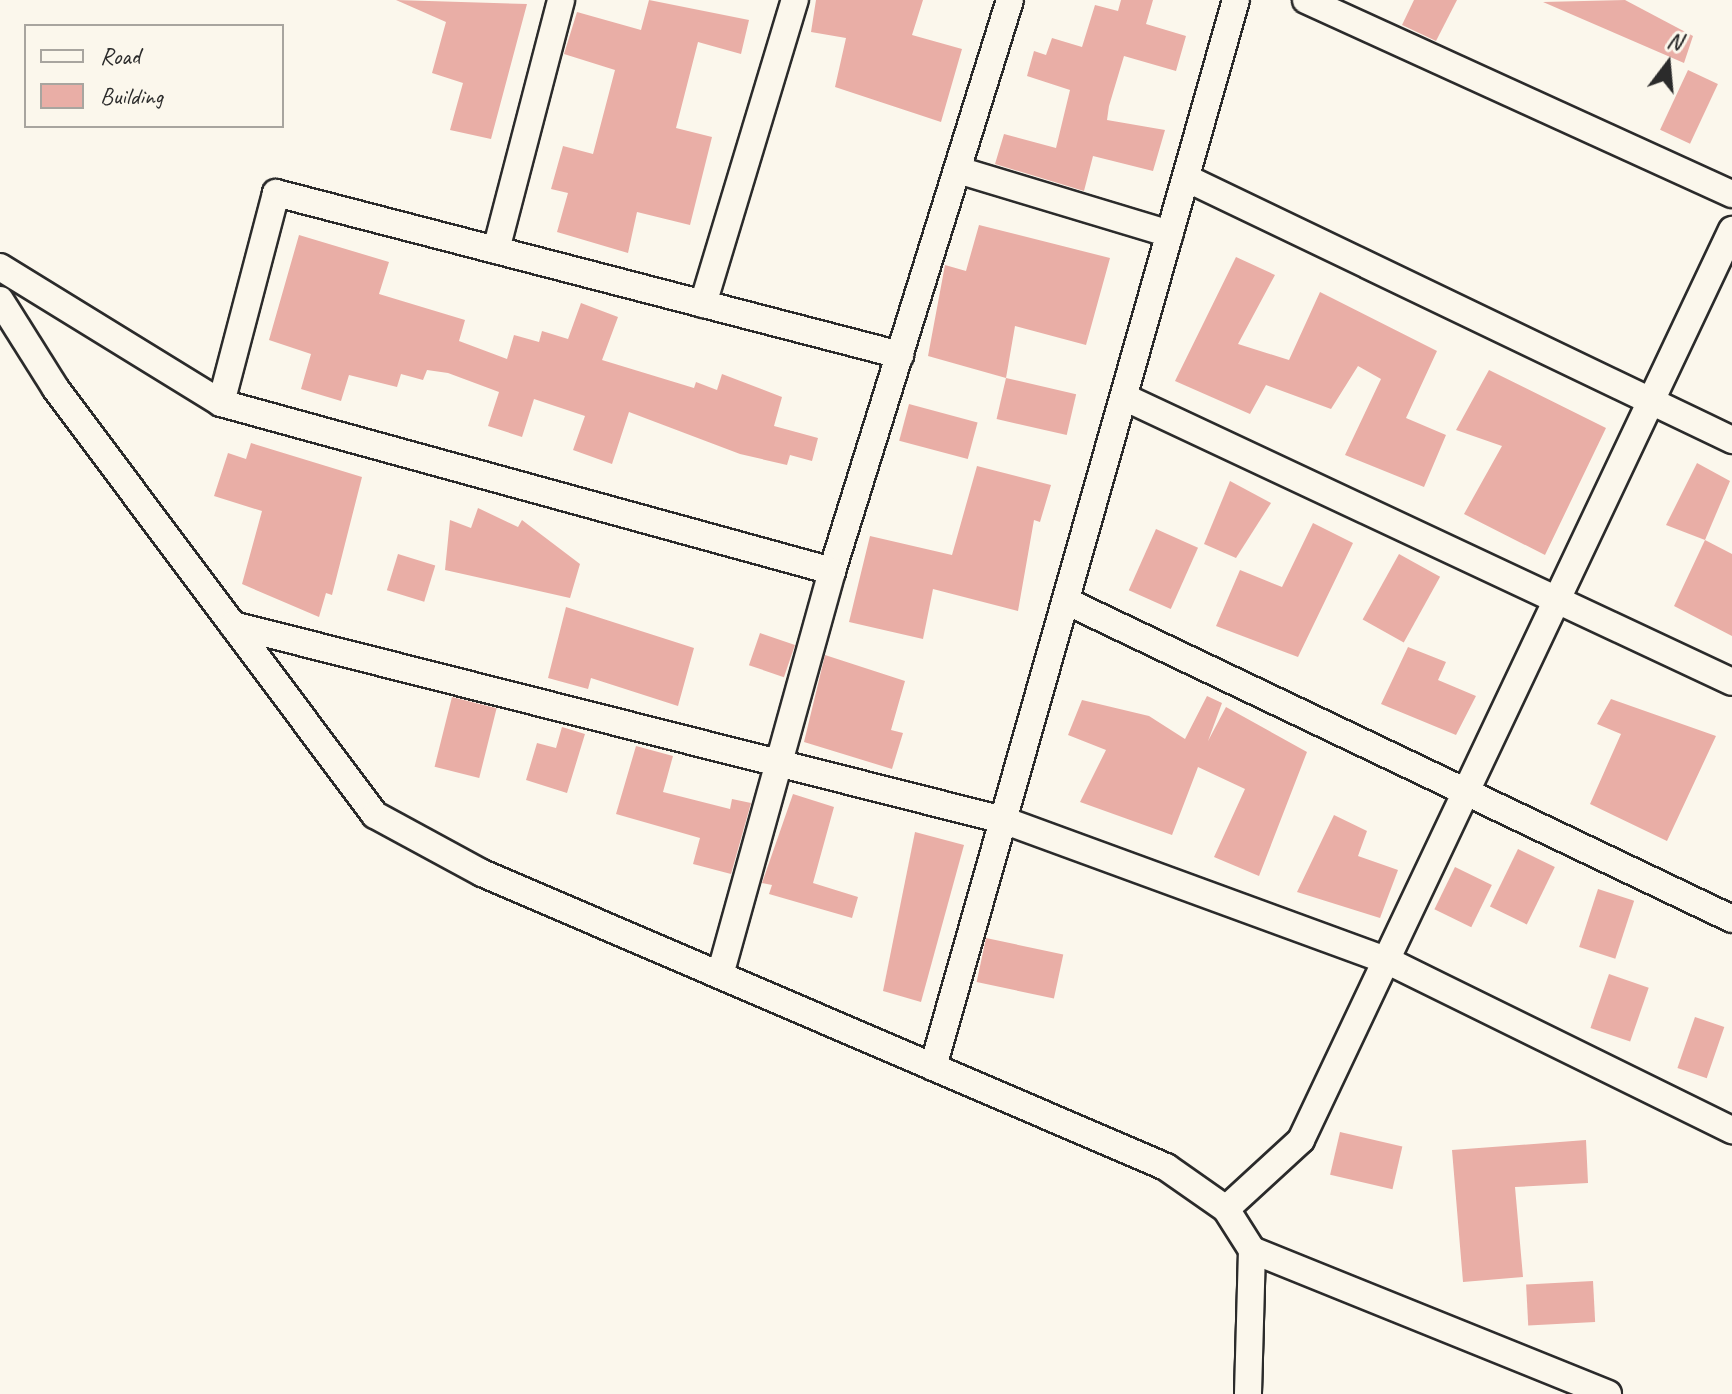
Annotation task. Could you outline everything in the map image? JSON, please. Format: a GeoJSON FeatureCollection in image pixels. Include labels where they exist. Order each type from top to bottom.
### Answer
{"type":"FeatureCollection","features":[{"type":"Feature","properties":{"kind":"street"},"geometry":{"type":"LineString","coordinates":[[496,250],[561,0]]}},
{"type":"Feature","properties":{"kind":"street"},"geometry":{"type":"LineString","coordinates":[[703,304],[795,0]]}},
{"type":"Feature","properties":{"kind":"street"},"geometry":{"type":"LineString","coordinates":[[720,975],[832,571],[1010,0]]}},
{"type":"Feature","properties":{"kind":"street"},"geometry":{"type":"LineString","coordinates":[[933,1067],[1236,0]]}},
{"type":"Feature","properties":{"kind":"street"},"geometry":{"type":"LineString","coordinates":[[1306,0],[1732,194]]}},
{"type":"Feature","properties":{"kind":"street"},"geometry":{"type":"LineString","coordinates":[[958,170],[1170,234]]}},
{"type":"Feature","properties":{"kind":"street"},"geometry":{"type":"LineString","coordinates":[[1186,178],[1732,440]]}},
{"type":"Feature","properties":{"kind":"street"},"geometry":{"type":"LineString","coordinates":[[221,403],[276,193],[900,355]]}},
{"type":"Feature","properties":{"kind":"street"},"geometry":{"type":"LineString","coordinates":[[1226,1209],[1301,1140],[1732,230]]}},
{"type":"Feature","properties":{"kind":"street"},"geometry":{"type":"LineString","coordinates":[[0,267],[221,403],[832,571]]}},
{"type":"Feature","properties":{"kind":"street"},"geometry":{"type":"LineString","coordinates":[[0,300],[56,389],[375,815],[482,873],[1166,1167],[1226,1209],[1252,1250],[1248,1394]]}},
{"type":"Feature","properties":{"kind":"street"},"geometry":{"type":"LineString","coordinates":[[1124,397],[1732,682]]}},
{"type":"Feature","properties":{"kind":"street"},"geometry":{"type":"LineString","coordinates":[[1066,601],[1467,789],[1732,919]]}},
{"type":"Feature","properties":{"kind":"street"},"geometry":{"type":"LineString","coordinates":[[233,625],[1003,820],[1386,960],[1732,1130]]}},
{"type":"Feature","properties":{"kind":"street"},"geometry":{"type":"LineString","coordinates":[[1252,1250],[1608,1394]]}},
{"type":"Feature","properties":{"kind":"building"},"geometry":{"type":"Polygon","coordinates":[[[396,0],[527,4],[491,139],[450,130],[463,83],[432,73],[446,22],[396,0]]]}},
{"type":"Feature","properties":{"kind":"building"},"geometry":{"type":"Polygon","coordinates":[[[649,0],[749,20],[741,54],[698,42],[676,128],[712,137],[690,225],[637,212],[628,253],[557,232],[568,193],[551,189],[563,146],[593,154],[615,70],[564,54],[577,12],[641,30],[649,0]]]}},
{"type":"Feature","properties":{"kind":"building"},"geometry":{"type":"Polygon","coordinates":[[[816,0],[923,0],[912,35],[962,49],[941,122],[835,87],[846,38],[811,32],[816,0]]]}},
{"type":"Feature","properties":{"kind":"building"},"geometry":{"type":"Polygon","coordinates":[[[1121,0],[1153,0],[1146,24],[1186,36],[1176,71],[1124,56],[1109,106],[1107,120],[1165,130],[1153,171],[1093,156],[1084,191],[995,164],[1004,134],[1056,148],[1070,90],[1027,76],[1034,51],[1046,55],[1052,38],[1082,47],[1095,5],[1118,11],[1121,0]]]}},
{"type":"Feature","properties":{"kind":"building"},"geometry":{"type":"Polygon","coordinates":[[[1414,0],[1457,0],[1436,41],[1402,25],[1414,0]]]}},
{"type":"Feature","properties":{"kind":"building"},"geometry":{"type":"Polygon","coordinates":[[[1625,0],[1693,36],[1684,63],[1543,2],[1625,0]]]}},
{"type":"Feature","properties":{"kind":"building"},"geometry":{"type":"Polygon","coordinates":[[[1688,70],[1718,84],[1690,144],[1660,130],[1688,70]]]}},
{"type":"Feature","properties":{"kind":"building"},"geometry":{"type":"Polygon","coordinates":[[[979,225],[1110,258],[1086,345],[1015,326],[1006,378],[928,356],[945,265],[966,271],[979,225]]]}},
{"type":"Feature","properties":{"kind":"building"},"geometry":{"type":"Polygon","coordinates":[[[299,235],[389,262],[379,294],[465,320],[459,341],[507,359],[514,335],[539,342],[542,331],[568,339],[581,303],[618,317],[602,360],[694,388],[696,382],[717,390],[722,374],[782,397],[774,426],[818,438],[812,461],[790,455],[787,465],[740,454],[629,412],[612,464],[573,450],[585,416],[534,399],[522,437],[488,426],[499,392],[448,373],[427,370],[423,380],[401,374],[397,387],[349,375],[341,401],[301,389],[311,354],[269,340],[299,235]]]}},
{"type":"Feature","properties":{"kind":"building"},"geometry":{"type":"Polygon","coordinates":[[[1236,257],[1275,275],[1238,344],[1289,360],[1320,292],[1437,351],[1406,418],[1446,435],[1424,487],[1345,455],[1381,379],[1358,366],[1331,409],[1266,385],[1250,414],[1175,381],[1236,257]]]}},
{"type":"Feature","properties":{"kind":"building"},"geometry":{"type":"Polygon","coordinates":[[[1489,370],[1606,428],[1545,555],[1464,514],[1502,446],[1456,430],[1489,370]]]}},
{"type":"Feature","properties":{"kind":"building"},"geometry":{"type":"Polygon","coordinates":[[[1006,378],[1076,394],[1067,435],[997,419],[1006,378]]]}},
{"type":"Feature","properties":{"kind":"building"},"geometry":{"type":"Polygon","coordinates":[[[909,404],[978,422],[968,459],[899,441],[909,404]]]}},
{"type":"Feature","properties":{"kind":"building"},"geometry":{"type":"Polygon","coordinates":[[[251,443],[362,477],[332,595],[326,593],[319,617],[242,584],[262,511],[214,496],[228,453],[246,459],[251,443]]]}},
{"type":"Feature","properties":{"kind":"building"},"geometry":{"type":"Polygon","coordinates":[[[1697,463],[1730,481],[1705,540],[1666,525],[1697,463]]]}},
{"type":"Feature","properties":{"kind":"building"},"geometry":{"type":"Polygon","coordinates":[[[977,466],[1051,485],[1040,522],[1034,520],[1018,611],[933,589],[923,639],[849,622],[870,536],[952,555],[977,466]]]}},
{"type":"Feature","properties":{"kind":"building"},"geometry":{"type":"Polygon","coordinates":[[[1230,481],[1271,503],[1236,558],[1204,544],[1230,481]]]}},
{"type":"Feature","properties":{"kind":"building"},"geometry":{"type":"Polygon","coordinates":[[[478,508],[518,527],[522,520],[580,564],[570,598],[445,570],[450,520],[471,528],[478,508]]]}},
{"type":"Feature","properties":{"kind":"building"},"geometry":{"type":"Polygon","coordinates":[[[1313,523],[1353,543],[1298,657],[1216,626],[1240,570],[1282,587],[1313,523]]]}},
{"type":"Feature","properties":{"kind":"building"},"geometry":{"type":"Polygon","coordinates":[[[1156,529],[1198,548],[1171,609],[1129,590],[1156,529]]]}},
{"type":"Feature","properties":{"kind":"building"},"geometry":{"type":"Polygon","coordinates":[[[1705,540],[1732,554],[1732,636],[1674,606],[1705,540]]]}},
{"type":"Feature","properties":{"kind":"building"},"geometry":{"type":"Polygon","coordinates":[[[398,554],[435,565],[424,602],[387,590],[398,554]]]}},
{"type":"Feature","properties":{"kind":"building"},"geometry":{"type":"Polygon","coordinates":[[[1399,554],[1440,577],[1404,642],[1363,620],[1399,554]]]}},
{"type":"Feature","properties":{"kind":"building"},"geometry":{"type":"Polygon","coordinates":[[[566,607],[694,648],[678,706],[591,678],[588,689],[548,678],[566,607]]]}},
{"type":"Feature","properties":{"kind":"building"},"geometry":{"type":"Polygon","coordinates":[[[760,633],[795,645],[784,677],[749,665],[760,633]]]}},
{"type":"Feature","properties":{"kind":"building"},"geometry":{"type":"Polygon","coordinates":[[[1408,647],[1446,662],[1438,680],[1476,696],[1456,735],[1381,704],[1408,647]]]}},
{"type":"Feature","properties":{"kind":"building"},"geometry":{"type":"Polygon","coordinates":[[[825,655],[905,681],[891,730],[903,733],[892,769],[804,742],[825,655]]]}},
{"type":"Feature","properties":{"kind":"building"},"geometry":{"type":"Polygon","coordinates":[[[1207,696],[1222,703],[1208,741],[1226,707],[1307,752],[1259,876],[1214,857],[1245,789],[1198,767],[1172,835],[1080,802],[1106,750],[1068,735],[1082,700],[1149,716],[1185,739],[1207,696]]]}},
{"type":"Feature","properties":{"kind":"building"},"geometry":{"type":"Polygon","coordinates":[[[452,697],[497,708],[479,778],[435,767],[452,697]]]}},
{"type":"Feature","properties":{"kind":"building"},"geometry":{"type":"Polygon","coordinates":[[[1611,699],[1716,736],[1667,841],[1590,804],[1621,734],[1597,724],[1611,699]]]}},
{"type":"Feature","properties":{"kind":"building"},"geometry":{"type":"Polygon","coordinates":[[[562,727],[585,734],[567,793],[526,780],[537,743],[556,748],[562,727]]]}},
{"type":"Feature","properties":{"kind":"building"},"geometry":{"type":"Polygon","coordinates":[[[636,746],[673,756],[663,792],[730,809],[732,799],[751,803],[731,874],[693,864],[700,838],[616,814],[636,746]]]}},
{"type":"Feature","properties":{"kind":"building"},"geometry":{"type":"Polygon","coordinates":[[[793,794],[834,807],[813,883],[858,897],[852,918],[769,894],[772,885],[762,883],[793,794]]]}},
{"type":"Feature","properties":{"kind":"building"},"geometry":{"type":"Polygon","coordinates":[[[1334,815],[1367,831],[1358,856],[1398,870],[1380,918],[1297,892],[1334,815]]]}},
{"type":"Feature","properties":{"kind":"building"},"geometry":{"type":"Polygon","coordinates":[[[915,832],[964,845],[921,1002],[883,991],[915,832]]]}},
{"type":"Feature","properties":{"kind":"building"},"geometry":{"type":"Polygon","coordinates":[[[1518,849],[1555,867],[1527,924],[1490,907],[1518,849]]]}},
{"type":"Feature","properties":{"kind":"building"},"geometry":{"type":"Polygon","coordinates":[[[1455,867],[1492,885],[1471,927],[1434,909],[1455,867]]]}},
{"type":"Feature","properties":{"kind":"building"},"geometry":{"type":"Polygon","coordinates":[[[1598,889],[1634,901],[1615,959],[1579,947],[1598,889]]]}},
{"type":"Feature","properties":{"kind":"building"},"geometry":{"type":"Polygon","coordinates":[[[986,938],[1063,954],[1054,998],[977,982],[986,938]]]}},
{"type":"Feature","properties":{"kind":"building"},"geometry":{"type":"Polygon","coordinates":[[[1609,974],[1649,988],[1630,1042],[1590,1028],[1609,974]]]}},
{"type":"Feature","properties":{"kind":"building"},"geometry":{"type":"Polygon","coordinates":[[[1695,1017],[1724,1027],[1707,1078],[1677,1068],[1695,1017]]]}},
{"type":"Feature","properties":{"kind":"building"},"geometry":{"type":"Polygon","coordinates":[[[1340,1132],[1402,1146],[1392,1189],[1330,1175],[1340,1132]]]}},
{"type":"Feature","properties":{"kind":"building"},"geometry":{"type":"Polygon","coordinates":[[[1586,1140],[1588,1183],[1515,1187],[1523,1277],[1463,1282],[1452,1150],[1586,1140]]]}},
{"type":"Feature","properties":{"kind":"building"},"geometry":{"type":"Polygon","coordinates":[[[1593,1281],[1595,1322],[1528,1325],[1526,1285],[1593,1281]]]}}]}
